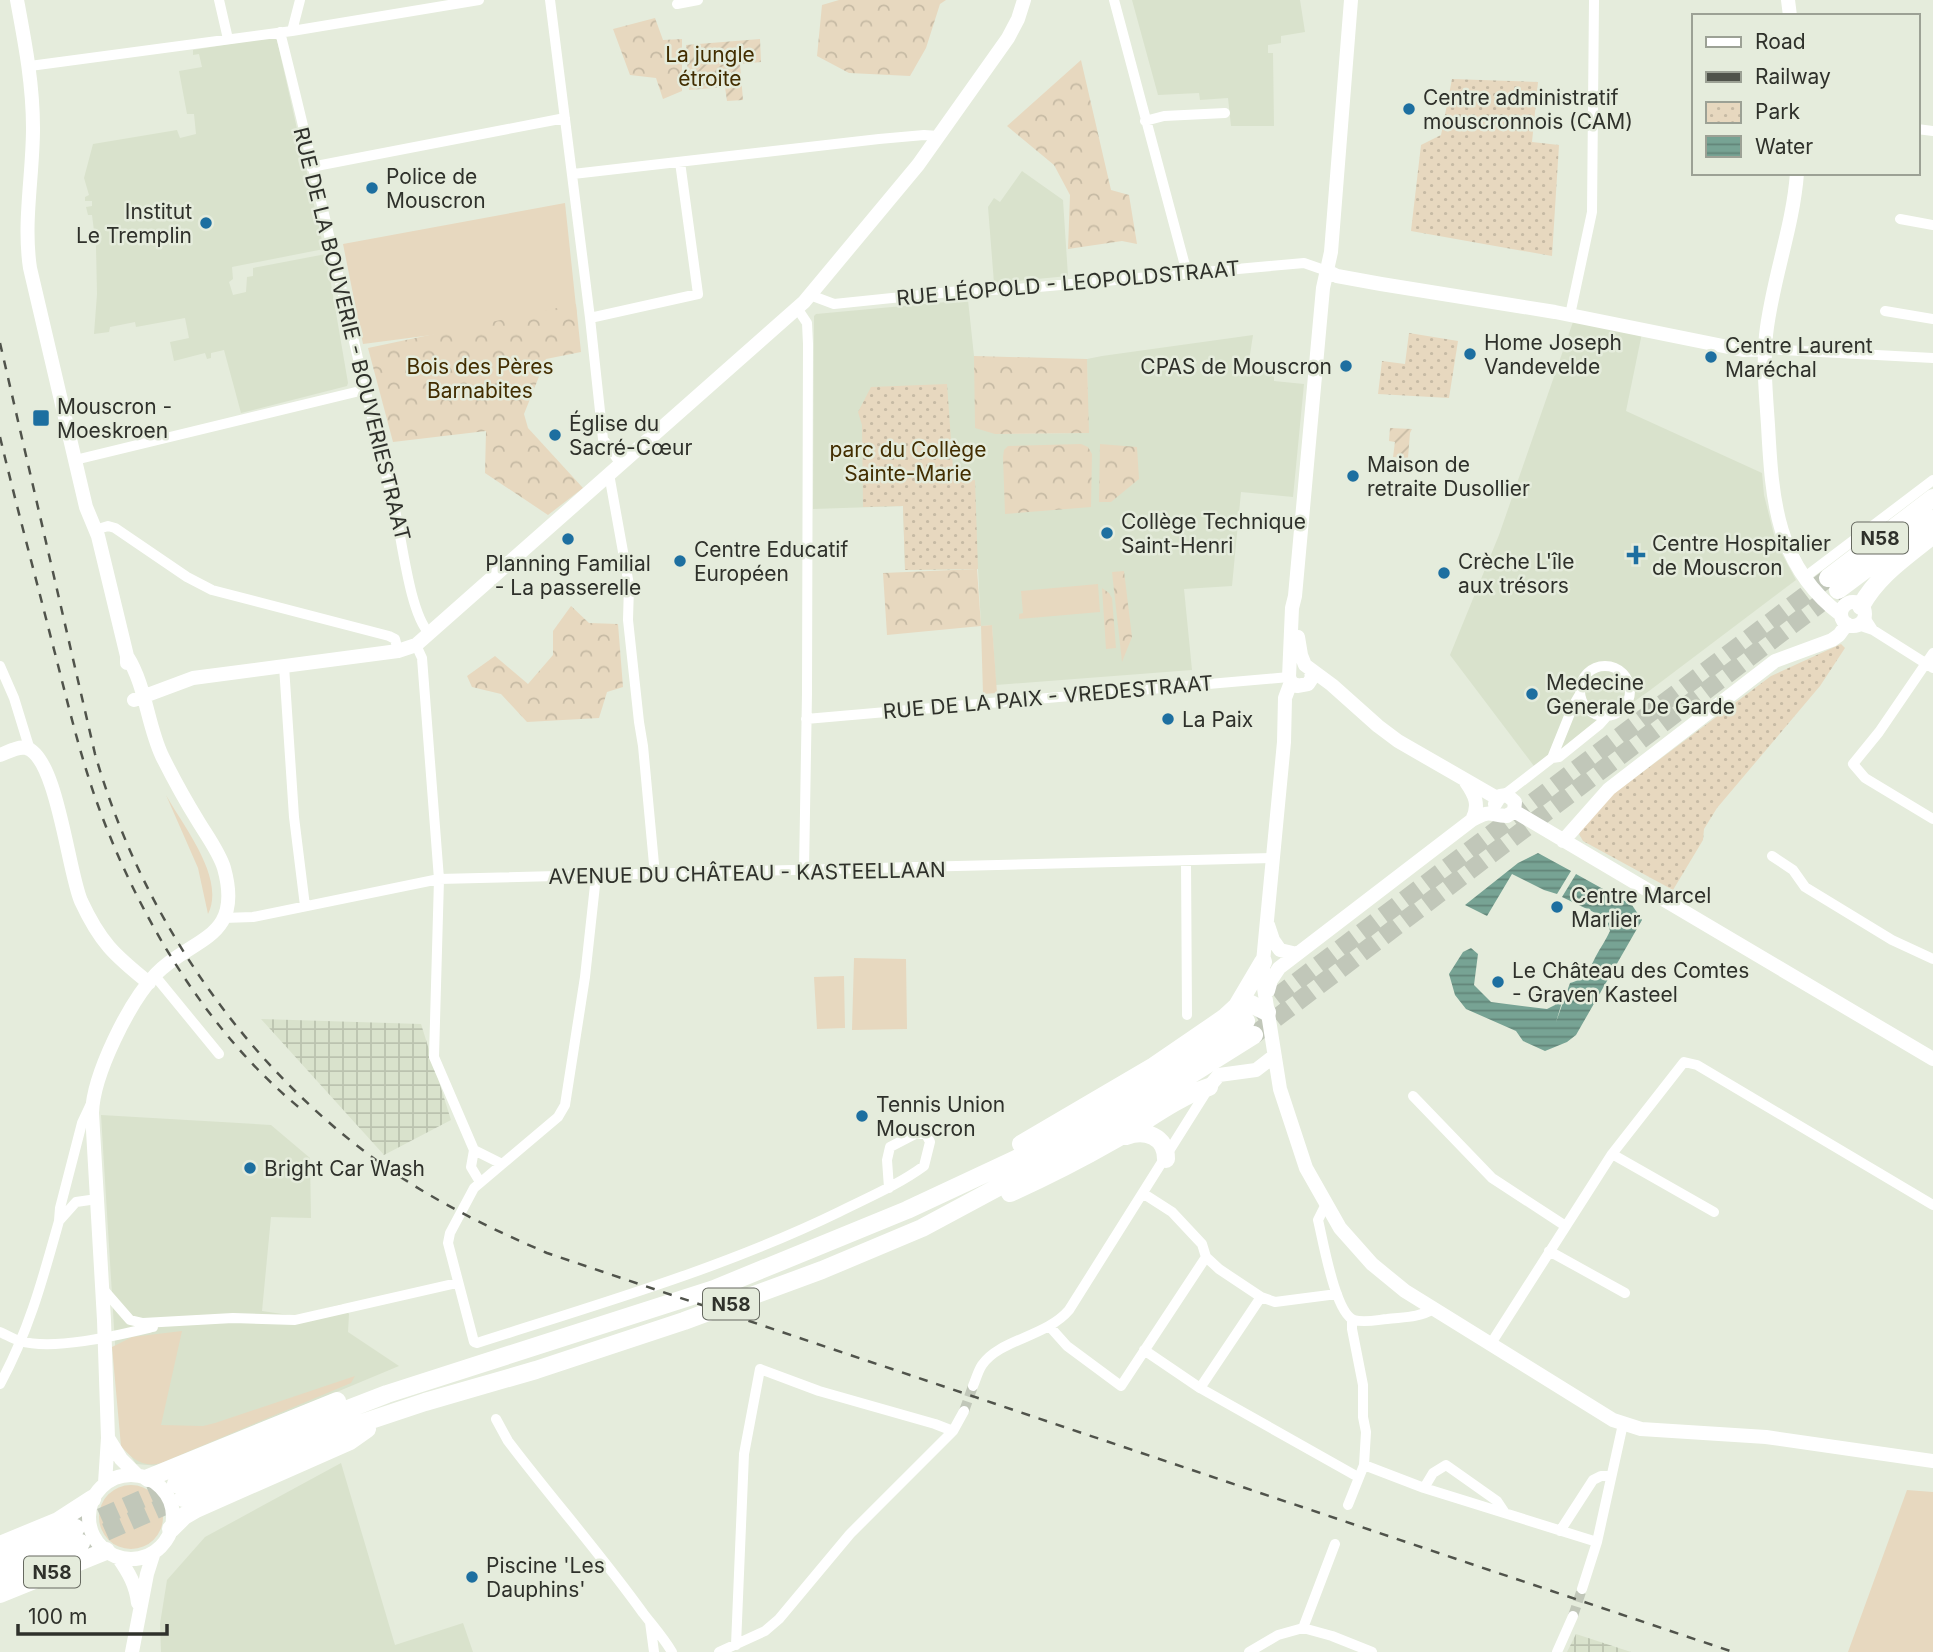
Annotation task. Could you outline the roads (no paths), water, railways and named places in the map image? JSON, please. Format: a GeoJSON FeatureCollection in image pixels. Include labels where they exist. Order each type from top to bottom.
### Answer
{"type":"FeatureCollection","features":[{"type":"Feature","properties":{"kind":"highway","name":"N58"},"geometry":{"type":"LineString","coordinates":[[1846,607],[1933,498]]}},
{"type":"Feature","properties":{"kind":"highway","name":"N58"},"geometry":{"type":"LineString","coordinates":[[1846,607],[1933,519]]}},
{"type":"Feature","properties":{"kind":"highway"},"geometry":{"type":"LineString","coordinates":[[1846,607],[1933,536]]}},
{"type":"Feature","properties":{"kind":"highway"},"geometry":{"type":"LineString","coordinates":[[1246,1020],[1263,962]]}},
{"type":"Feature","properties":{"kind":"highway"},"geometry":{"type":"LineString","coordinates":[[1246,1020],[1251,1004],[1267,1004]]}},
{"type":"Feature","properties":{"kind":"highway","name":"N58"},"geometry":{"type":"LineString","coordinates":[[1246,1020],[1088,1139],[922,1228],[822,1270],[684,1321],[536,1370],[394,1411],[180,1491],[343,1411],[435,1376],[714,1289],[815,1249],[964,1184],[980,1168],[1154,1066],[1214,1026],[1246,1020]]}},
{"type":"Feature","properties":{"kind":"highway"},"geometry":{"type":"LineString","coordinates":[[922,1228],[1051,1175],[1191,1093],[1209,1087]]}},
{"type":"Feature","properties":{"kind":"highway"},"geometry":{"type":"LineString","coordinates":[[1116,1139],[1137,1132],[1149,1133],[1157,1137],[1166,1150],[1166,1159]]}},
{"type":"Feature","properties":{"kind":"highway","name":"N58"},"geometry":{"type":"LineString","coordinates":[[142,1476],[380,1386],[435,1376]]}},
{"type":"Feature","properties":{"kind":"highway","name":"N58"},"geometry":{"type":"LineString","coordinates":[[171,1529],[190,1512],[350,1441],[394,1411]]}},
{"type":"Feature","properties":{"kind":"highway","name":"N58"},"geometry":{"type":"LineString","coordinates":[[0,1545],[58,1521],[92,1499]]}},
{"type":"Feature","properties":{"kind":"highway","name":"N58"},"geometry":{"type":"LineString","coordinates":[[0,1561],[78,1535],[0,1578]]}},
{"type":"Feature","properties":{"kind":"highway","name":"N58"},"geometry":{"type":"LineString","coordinates":[[0,1594],[112,1554]]}},
{"type":"Feature","properties":{"kind":"main road"},"geometry":{"type":"LineString","coordinates":[[17,0],[30,66],[33,131],[27,239],[30,268],[86,507],[95,530],[127,656],[136,670],[145,740],[154,761],[163,775],[176,785],[222,865],[226,895],[223,918],[212,934],[152,979],[131,1010],[110,1050],[92,1102],[103,1289],[108,1438],[105,1483]]}},
{"type":"Feature","properties":{"kind":"main road"},"geometry":{"type":"LineString","coordinates":[[139,698],[187,680],[398,651],[416,645],[810,295],[901,187],[938,136],[1008,38],[1024,0]]}},
{"type":"Feature","properties":{"kind":"main road"},"geometry":{"type":"LineString","coordinates":[[1351,0],[1332,240],[1323,288],[1292,608],[1290,676],[1285,698],[1284,743],[1263,962],[1277,1076],[1306,1168],[1325,1206],[1340,1228],[1373,1265],[1405,1291],[1601,1414],[1641,1429],[1766,1437],[1933,1461]]}},
{"type":"Feature","properties":{"kind":"main road"},"geometry":{"type":"LineString","coordinates":[[1563,841],[1609,789],[1775,661],[1839,635],[1846,607],[1805,577],[1784,540],[1774,502],[1766,349],[1768,327],[1795,200],[1797,175]]}},
{"type":"Feature","properties":{"kind":"main road"},"geometry":{"type":"LineString","coordinates":[[1327,271],[1337,276],[1570,315],[1743,350],[1766,349]]}},
{"type":"Feature","properties":{"kind":"main road"},"geometry":{"type":"LineString","coordinates":[[1290,676],[1297,686],[1304,686],[1312,678],[1299,647],[1295,596]]}},
{"type":"Feature","properties":{"kind":"main road"},"geometry":{"type":"LineString","coordinates":[[1290,676],[1297,664],[1308,668],[1398,741],[1736,941],[1760,959],[1933,1059]]}},
{"type":"Feature","properties":{"kind":"main road"},"geometry":{"type":"LineString","coordinates":[[0,755],[19,748],[30,750],[40,760],[50,781],[74,883],[86,912],[112,953],[152,979]]}},
{"type":"Feature","properties":{"kind":"main road"},"geometry":{"type":"LineString","coordinates":[[1465,781],[1477,799],[1476,813],[1472,820]]}},
{"type":"Feature","properties":{"kind":"main road"},"geometry":{"type":"LineString","coordinates":[[1267,1004],[1274,974],[1297,954],[1472,820],[1505,804]]}},
{"type":"Feature","properties":{"kind":"main road"},"geometry":{"type":"LineString","coordinates":[[1268,924],[1273,940],[1280,950],[1297,954]]}},
{"type":"Feature","properties":{"kind":"main road"},"geometry":{"type":"LineString","coordinates":[[1209,1087],[1219,1075],[1256,1070],[1274,1056]]}},
{"type":"Feature","properties":{"kind":"main road"},"geometry":{"type":"LineString","coordinates":[[1209,1087],[1220,1083],[1277,1076]]}},
{"type":"Feature","properties":{"kind":"main road"},"geometry":{"type":"LineString","coordinates":[[108,1438],[121,1459],[162,1489],[169,1499],[173,1514],[167,1538],[154,1552],[137,1559],[112,1554]]}},
{"type":"Feature","properties":{"kind":"main road"},"geometry":{"type":"LineString","coordinates":[[139,1615],[137,1590],[131,1576],[112,1554],[95,1540],[89,1527],[89,1512],[92,1499],[105,1483],[125,1475],[142,1476]]}},
{"type":"Feature","properties":{"kind":"main road"},"geometry":{"type":"LineString","coordinates":[[132,1652],[154,1552]]}},
{"type":"Feature","properties":{"kind":"street"},"geometry":{"type":"LineString","coordinates":[[219,0],[228,39]]}},
{"type":"Feature","properties":{"kind":"street"},"geometry":{"type":"LineString","coordinates":[[292,31],[300,0]]}},
{"type":"Feature","properties":{"kind":"street"},"geometry":{"type":"LineString","coordinates":[[30,66],[292,31],[479,0]]}},
{"type":"Feature","properties":{"kind":"street"},"geometry":{"type":"LineString","coordinates":[[550,0],[603,439],[621,464]]}},
{"type":"Feature","properties":{"kind":"street"},"geometry":{"type":"LineString","coordinates":[[677,4],[695,0]]}},
{"type":"Feature","properties":{"kind":"street"},"geometry":{"type":"LineString","coordinates":[[1114,0],[1187,273]]}},
{"type":"Feature","properties":{"kind":"street"},"geometry":{"type":"LineString","coordinates":[[1570,315],[1592,212],[1594,0]]}},
{"type":"Feature","properties":{"kind":"street","name":"RUE DE LA BOUVERIE - BOUVERIESTRAAT"},"geometry":{"type":"LineString","coordinates":[[280,32],[412,592],[422,625],[429,633]]}},
{"type":"Feature","properties":{"kind":"street"},"geometry":{"type":"LineString","coordinates":[[1146,121],[1164,116],[1225,113]]}},
{"type":"Feature","properties":{"kind":"street"},"geometry":{"type":"LineString","coordinates":[[311,167],[565,118]]}},
{"type":"Feature","properties":{"kind":"street"},"geometry":{"type":"LineString","coordinates":[[573,174],[879,138],[938,136]]}},
{"type":"Feature","properties":{"kind":"street"},"geometry":{"type":"LineString","coordinates":[[590,318],[698,295],[680,162]]}},
{"type":"Feature","properties":{"kind":"street"},"geometry":{"type":"LineString","coordinates":[[1900,219],[1933,225]]}},
{"type":"Feature","properties":{"kind":"street","name":"RUE LÉOPOLD - LEOPOLDSTRAAT"},"geometry":{"type":"LineString","coordinates":[[810,295],[834,304],[1304,263],[1327,271]]}},
{"type":"Feature","properties":{"kind":"street"},"geometry":{"type":"LineString","coordinates":[[797,308],[807,323],[808,344],[804,871]]}},
{"type":"Feature","properties":{"kind":"street"},"geometry":{"type":"LineString","coordinates":[[1885,311],[1933,319]]}},
{"type":"Feature","properties":{"kind":"street"},"geometry":{"type":"LineString","coordinates":[[1766,349],[1933,358]]}},
{"type":"Feature","properties":{"kind":"street"},"geometry":{"type":"LineString","coordinates":[[75,460],[364,390]]}},
{"type":"Feature","properties":{"kind":"street"},"geometry":{"type":"LineString","coordinates":[[609,474],[629,585],[628,620],[643,746],[654,875]]}},
{"type":"Feature","properties":{"kind":"street"},"geometry":{"type":"LineString","coordinates":[[1805,577],[1933,480]]}},
{"type":"Feature","properties":{"kind":"street"},"geometry":{"type":"LineString","coordinates":[[95,530],[108,526],[116,528],[187,577],[212,590],[389,636],[395,639],[398,651]]}},
{"type":"Feature","properties":{"kind":"street"},"geometry":{"type":"LineString","coordinates":[[1846,607],[1873,630],[1929,666]]}},
{"type":"Feature","properties":{"kind":"street"},"geometry":{"type":"LineString","coordinates":[[416,645],[422,658],[439,879],[434,1057],[474,1150],[471,1167],[480,1182]]}},
{"type":"Feature","properties":{"kind":"street"},"geometry":{"type":"LineString","coordinates":[[1933,653],[1929,666],[1853,764],[1865,778],[1933,819]]}},
{"type":"Feature","properties":{"kind":"street"},"geometry":{"type":"LineString","coordinates":[[0,666],[16,704],[30,750]]}},
{"type":"Feature","properties":{"kind":"street"},"geometry":{"type":"LineString","coordinates":[[284,666],[294,817],[305,906]]}},
{"type":"Feature","properties":{"kind":"street"},"geometry":{"type":"LineString","coordinates":[[1505,804],[1523,781],[1552,758],[1580,694],[1583,678],[1593,669],[1608,666],[1620,670],[1629,683],[1629,696],[1623,708],[1608,715],[1559,757],[1552,758]]}},
{"type":"Feature","properties":{"kind":"street","name":"RUE DE LA PAIX - VREDESTRAAT"},"geometry":{"type":"LineString","coordinates":[[806,719],[1290,676]]}},
{"type":"Feature","properties":{"kind":"street"},"geometry":{"type":"LineString","coordinates":[[1580,694],[1591,711],[1608,715]]}},
{"type":"Feature","properties":{"kind":"street"},"geometry":{"type":"LineString","coordinates":[[1561,739],[1569,748]]}},
{"type":"Feature","properties":{"kind":"street"},"geometry":{"type":"LineString","coordinates":[[1772,856],[1793,870],[1805,887],[1892,940],[1933,959]]}},
{"type":"Feature","properties":{"kind":"street","name":"AVENUE DU CHÂTEAU - KASTEELLAAN"},"geometry":{"type":"LineString","coordinates":[[223,918],[253,917],[439,879],[1273,858]]}},
{"type":"Feature","properties":{"kind":"street"},"geometry":{"type":"LineString","coordinates":[[1186,862],[1187,1015]]}},
{"type":"Feature","properties":{"kind":"street"},"geometry":{"type":"LineString","coordinates":[[597,876],[565,1105],[558,1117],[480,1182],[470,1194],[449,1238],[457,1283],[474,1342],[623,1296],[775,1242],[889,1188],[924,1166],[930,1142],[926,1134],[915,1134],[890,1147],[887,1160],[889,1188]]}},
{"type":"Feature","properties":{"kind":"street"},"geometry":{"type":"LineString","coordinates":[[152,979],[219,1054]]}},
{"type":"Feature","properties":{"kind":"street"},"geometry":{"type":"LineString","coordinates":[[1490,1345],[1564,1225],[1612,1154],[1685,1062],[1697,1065],[1933,1205]]}},
{"type":"Feature","properties":{"kind":"street"},"geometry":{"type":"LineString","coordinates":[[973,1386],[983,1364],[996,1352],[1051,1327],[1069,1310],[1209,1087]]}},
{"type":"Feature","properties":{"kind":"street"},"geometry":{"type":"LineString","coordinates":[[1413,1096],[1492,1178],[1564,1225]]}},
{"type":"Feature","properties":{"kind":"street"},"geometry":{"type":"LineString","coordinates":[[0,1384],[22,1342],[35,1305],[59,1221],[82,1123],[92,1102]]}},
{"type":"Feature","properties":{"kind":"street"},"geometry":{"type":"LineString","coordinates":[[474,1150],[502,1164]]}},
{"type":"Feature","properties":{"kind":"street"},"geometry":{"type":"LineString","coordinates":[[1612,1154],[1714,1212]]}},
{"type":"Feature","properties":{"kind":"street"},"geometry":{"type":"LineString","coordinates":[[1144,1194],[1172,1212],[1202,1244],[1206,1257],[1219,1269],[1261,1297],[1275,1302],[1337,1294]]}},
{"type":"Feature","properties":{"kind":"street"},"geometry":{"type":"LineString","coordinates":[[59,1221],[76,1202],[97,1199]]}},
{"type":"Feature","properties":{"kind":"street"},"geometry":{"type":"LineString","coordinates":[[1325,1206],[1318,1220],[1337,1294],[1352,1319],[1363,1385],[1366,1432],[1364,1465],[1348,1505]]}},
{"type":"Feature","properties":{"kind":"street"},"geometry":{"type":"LineString","coordinates":[[1549,1251],[1625,1293]]}},
{"type":"Feature","properties":{"kind":"street"},"geometry":{"type":"LineString","coordinates":[[1051,1327],[1067,1346],[1121,1386],[1206,1257]]}},
{"type":"Feature","properties":{"kind":"street"},"geometry":{"type":"LineString","coordinates":[[103,1289],[130,1320],[144,1323],[217,1318],[295,1320],[457,1283]]}},
{"type":"Feature","properties":{"kind":"street"},"geometry":{"type":"LineString","coordinates":[[1200,1388],[1261,1297]]}},
{"type":"Feature","properties":{"kind":"street"},"geometry":{"type":"LineString","coordinates":[[1352,1319],[1363,1321],[1424,1315],[1433,1309]]}},
{"type":"Feature","properties":{"kind":"street"},"geometry":{"type":"LineString","coordinates":[[0,1332],[22,1342],[104,1339],[170,1322]]}},
{"type":"Feature","properties":{"kind":"street"},"geometry":{"type":"LineString","coordinates":[[1144,1350],[1200,1388],[1358,1477]]}},
{"type":"Feature","properties":{"kind":"street"},"geometry":{"type":"LineString","coordinates":[[736,1645],[744,1454],[760,1369],[819,1391],[953,1431]]}},
{"type":"Feature","properties":{"kind":"street"},"geometry":{"type":"LineString","coordinates":[[719,1652],[765,1631],[779,1619],[850,1534],[953,1431],[964,1411]]}},
{"type":"Feature","properties":{"kind":"street"},"geometry":{"type":"LineString","coordinates":[[496,1419],[508,1441],[532,1473],[603,1559],[672,1652]]}},
{"type":"Feature","properties":{"kind":"street"},"geometry":{"type":"LineString","coordinates":[[1581,1589],[1597,1542],[1623,1424]]}},
{"type":"Feature","properties":{"kind":"street"},"geometry":{"type":"LineString","coordinates":[[1364,1465],[1424,1488],[1597,1542]]}},
{"type":"Feature","properties":{"kind":"street"},"geometry":{"type":"LineString","coordinates":[[1424,1488],[1433,1473],[1446,1465],[1497,1501],[1505,1513]]}},
{"type":"Feature","properties":{"kind":"street"},"geometry":{"type":"LineString","coordinates":[[1560,1531],[1593,1480],[1601,1476],[1611,1476]]}},
{"type":"Feature","properties":{"kind":"street"},"geometry":{"type":"LineString","coordinates":[[1303,1628],[1335,1544]]}},
{"type":"Feature","properties":{"kind":"street"},"geometry":{"type":"LineString","coordinates":[[1557,1652],[1573,1616]]}},
{"type":"Feature","properties":{"kind":"street"},"geometry":{"type":"LineString","coordinates":[[650,1622],[654,1652]]}},
{"type":"Feature","properties":{"kind":"street"},"geometry":{"type":"LineString","coordinates":[[1249,1652],[1278,1635],[1303,1628],[1372,1652]]}},
{"type":"Feature","properties":{"kind":"water"},"geometry":{"type":"Polygon","coordinates":[[[1538,853],[1571,871],[1557,894],[1512,874],[1487,916],[1465,905],[1518,863],[1538,853]]]}},
{"type":"Feature","properties":{"kind":"water"},"geometry":{"type":"Polygon","coordinates":[[[1576,874],[1632,905],[1642,920],[1576,1035],[1545,1051],[1523,1041],[1516,1031],[1466,1009],[1455,995],[1449,974],[1463,952],[1471,948],[1478,954],[1474,985],[1491,1002],[1547,1009],[1555,1005],[1566,989],[1556,1022],[1570,983],[1586,973],[1610,931],[1610,920],[1562,897],[1576,874]]]}},
{"type":"Feature","properties":{"kind":"tunnel"},"geometry":{"type":"LineString","coordinates":[[1254,1014],[1828,578]]}},
{"type":"Feature","properties":{"kind":"tunnel"},"geometry":{"type":"LineString","coordinates":[[1254,1035],[1838,590]]}},
{"type":"Feature","properties":{"kind":"tunnel"},"geometry":{"type":"LineString","coordinates":[[964,1411],[973,1386]]}},
{"type":"Feature","properties":{"kind":"tunnel"},"geometry":{"type":"LineString","coordinates":[[76,1528],[176,1484]]}},
{"type":"Feature","properties":{"kind":"tunnel"},"geometry":{"type":"LineString","coordinates":[[81,1543],[183,1498]]}},
{"type":"Feature","properties":{"kind":"tunnel"},"geometry":{"type":"LineString","coordinates":[[1573,1616],[1582,1589]]}},
{"type":"Feature","properties":{"kind":"railway"},"geometry":{"type":"LineString","coordinates":[[0,343],[95,754],[116,816],[142,876],[173,934],[209,990],[250,1042],[295,1091],[343,1135],[432,1197],[547,1253],[1733,1652]]}},
{"type":"Feature","properties":{"kind":"railway"},"geometry":{"type":"LineString","coordinates":[[0,437],[82,758],[111,840],[153,926],[205,1007],[234,1044],[301,1109]]}},
{"type":"Feature","properties":{"kind":"place","name":"Centre administratif mouscronnois (CAM)"},"geometry":{"type":"Point","coordinates":[1409,109]}},
{"type":"Feature","properties":{"kind":"place","name":"Police de Mouscron"},"geometry":{"type":"Point","coordinates":[372,188]}},
{"type":"Feature","properties":{"kind":"place","name":"Institut Le Tremplin"},"geometry":{"type":"Point","coordinates":[206,223]}},
{"type":"Feature","properties":{"kind":"place","name":"Home Joseph Vandevelde"},"geometry":{"type":"Point","coordinates":[1470,354]}},
{"type":"Feature","properties":{"kind":"place","name":"Centre Laurent Maréchal"},"geometry":{"type":"Point","coordinates":[1711,357]}},
{"type":"Feature","properties":{"kind":"place","name":"CPAS de Mouscron"},"geometry":{"type":"Point","coordinates":[1346,366]}},
{"type":"Feature","properties":{"kind":"place","name":"Mouscron - Moeskroen"},"geometry":{"type":"Point","coordinates":[41,418]}},
{"type":"Feature","properties":{"kind":"place","name":"Église du Sacré-Cœur"},"geometry":{"type":"Point","coordinates":[555,435]}},
{"type":"Feature","properties":{"kind":"place","name":"Maison de retraite Dusollier"},"geometry":{"type":"Point","coordinates":[1353,476]}},
{"type":"Feature","properties":{"kind":"place","name":"Collège Technique Saint-Henri"},"geometry":{"type":"Point","coordinates":[1107,533]}},
{"type":"Feature","properties":{"kind":"place","name":"Planning Familial - La passerelle"},"geometry":{"type":"Point","coordinates":[568,539]}},
{"type":"Feature","properties":{"kind":"place","name":"Centre Hospitalier de Mouscron"},"geometry":{"type":"Point","coordinates":[1636,555]}},
{"type":"Feature","properties":{"kind":"place","name":"Centre Educatif Européen"},"geometry":{"type":"Point","coordinates":[680,561]}},
{"type":"Feature","properties":{"kind":"place","name":"Crèche L'île aux trésors"},"geometry":{"type":"Point","coordinates":[1444,573]}},
{"type":"Feature","properties":{"kind":"place","name":"Medecine Generale De Garde"},"geometry":{"type":"Point","coordinates":[1532,694]}},
{"type":"Feature","properties":{"kind":"place","name":"La Paix"},"geometry":{"type":"Point","coordinates":[1168,719]}},
{"type":"Feature","properties":{"kind":"place","name":"Centre Marcel Marlier"},"geometry":{"type":"Point","coordinates":[1557,907]}},
{"type":"Feature","properties":{"kind":"place","name":"Le Château des Comtes - Graven Kasteel"},"geometry":{"type":"Point","coordinates":[1498,982]}},
{"type":"Feature","properties":{"kind":"place","name":"Tennis Union Mouscron"},"geometry":{"type":"Point","coordinates":[862,1116]}},
{"type":"Feature","properties":{"kind":"place","name":"Bright Car Wash"},"geometry":{"type":"Point","coordinates":[250,1168]}},
{"type":"Feature","properties":{"kind":"place","name":"Piscine 'Les Dauphins'"},"geometry":{"type":"Point","coordinates":[472,1577]}},
{"type":"Feature","properties":{"kind":"park label","name":"La jungle étroite"},"geometry":{"type":"Point","coordinates":[710,66]}},
{"type":"Feature","properties":{"kind":"park label","name":"Bois des Pères Barnabites"},"geometry":{"type":"Point","coordinates":[480,378]}},
{"type":"Feature","properties":{"kind":"park label","name":"parc du Collège Sainte-Marie"},"geometry":{"type":"Point","coordinates":[908,461]}}]}
